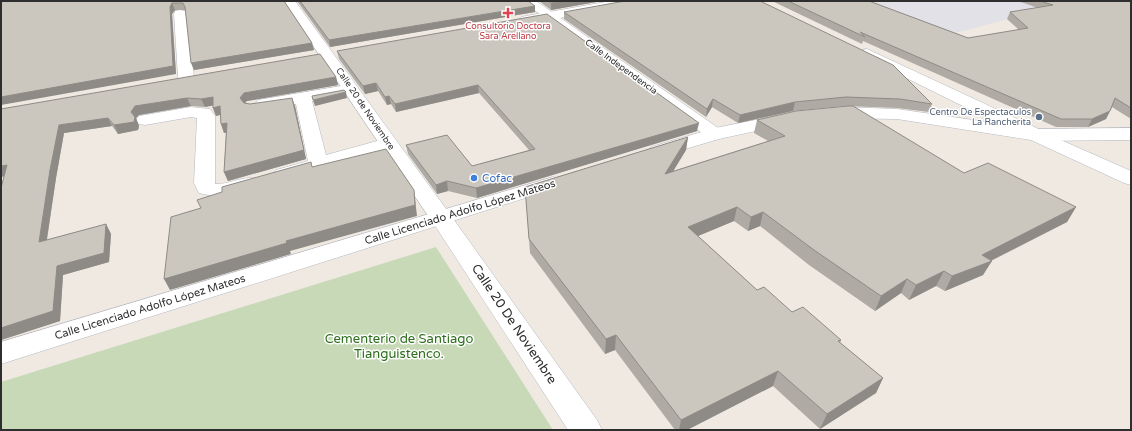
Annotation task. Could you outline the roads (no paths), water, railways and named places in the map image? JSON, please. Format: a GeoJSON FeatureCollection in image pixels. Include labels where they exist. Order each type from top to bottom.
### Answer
{"type":"FeatureCollection","features":[{"type":"Feature","properties":{"kind":"street","name":"Calle 20 de Noviembre"},"geometry":{"type":"LineString","coordinates":[[289,1],[329,55],[388,144],[441,218]]}},
{"type":"Feature","properties":{"kind":"street","name":"Calle Independencia"},"geometry":{"type":"LineString","coordinates":[[528,1],[715,134]]}},
{"type":"Feature","properties":{"kind":"street"},"geometry":{"type":"LineString","coordinates":[[509,23],[632,1]]}},
{"type":"Feature","properties":{"kind":"street"},"geometry":{"type":"LineString","coordinates":[[180,14],[185,78]]}},
{"type":"Feature","properties":{"kind":"street"},"geometry":{"type":"LineString","coordinates":[[857,48],[1131,179]]}},
{"type":"Feature","properties":{"kind":"street"},"geometry":{"type":"LineString","coordinates":[[253,106],[352,89]]}},
{"type":"Feature","properties":{"kind":"street"},"geometry":{"type":"LineString","coordinates":[[303,98],[319,164]]}},
{"type":"Feature","properties":{"kind":"street"},"geometry":{"type":"LineString","coordinates":[[145,120],[191,112],[204,113],[206,116],[204,183],[206,189],[212,191],[224,190],[388,144]]}},
{"type":"Feature","properties":{"kind":"street"},"geometry":{"type":"LineString","coordinates":[[638,157],[715,134],[808,116],[844,112],[897,114],[1036,134],[1131,134]]}},
{"type":"Feature","properties":{"kind":"street","name":"Calle Licenciado Adolfo López Mateos"},"geometry":{"type":"LineString","coordinates":[[1,353],[570,178]]}},
{"type":"Feature","properties":{"kind":"street","name":"Calle 20 De Noviembre"},"geometry":{"type":"LineString","coordinates":[[441,218],[586,430]]}},
{"type":"Feature","properties":{"kind":"place","name":"Consultorio Doctora Sara Arellano"},"geometry":{"type":"Point","coordinates":[508,13]}},
{"type":"Feature","properties":{"kind":"place","name":"Centro De Espectaculos La Rancherita"},"geometry":{"type":"Point","coordinates":[1039,117]}},
{"type":"Feature","properties":{"kind":"place","name":"Cofac"},"geometry":{"type":"Point","coordinates":[474,178]}},
{"type":"Feature","properties":{"kind":"park label","name":"Cementerio de Santiago Tianguistenco."},"geometry":{"type":"Point","coordinates":[399,346]}}]}
